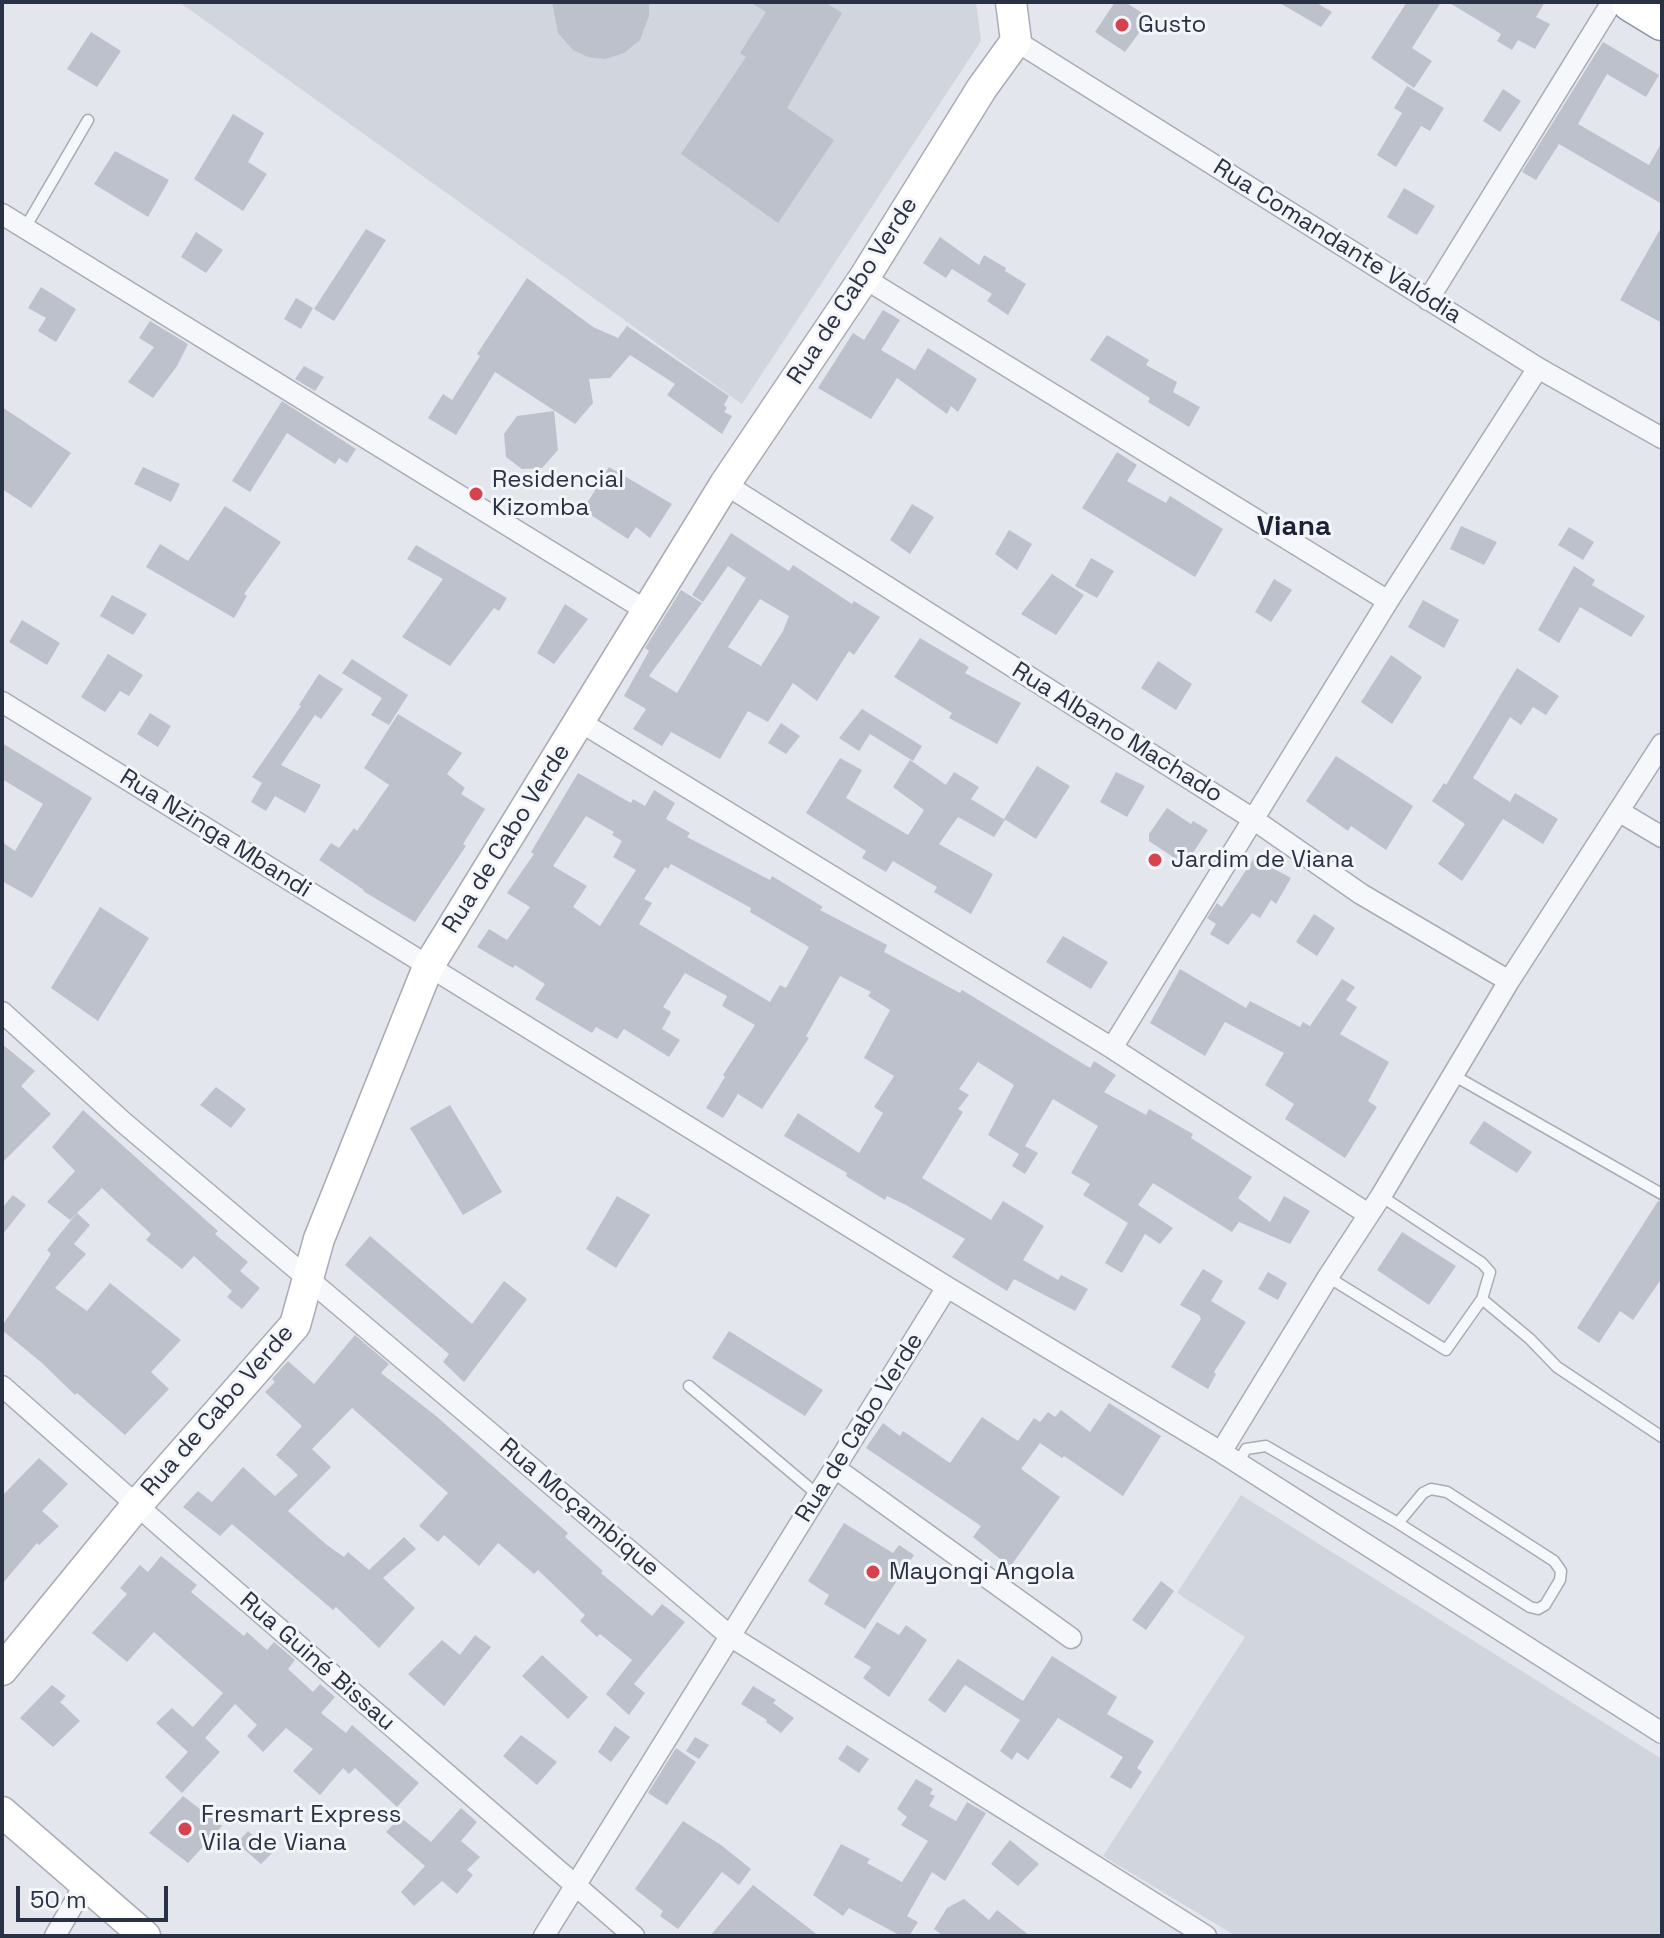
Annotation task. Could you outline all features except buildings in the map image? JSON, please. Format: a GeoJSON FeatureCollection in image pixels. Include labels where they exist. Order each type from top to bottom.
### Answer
{"type":"FeatureCollection","features":[{"type":"Feature","properties":{"kind":"highway"},"geometry":{"type":"LineString","coordinates":[[1631,2],[1662,21]]}},
{"type":"Feature","properties":{"kind":"main road"},"geometry":{"type":"LineString","coordinates":[[1011,2],[1016,41]]}},
{"type":"Feature","properties":{"kind":"main road","name":"Rua de Cabo Verde"},"geometry":{"type":"LineString","coordinates":[[2,1670],[136,1506],[295,1325],[319,1239],[428,967],[725,484],[864,278],[982,88],[1016,41]]}},
{"type":"Feature","properties":{"kind":"main road"},"geometry":{"type":"LineString","coordinates":[[2,1812],[145,1936]]}},
{"type":"Feature","properties":{"kind":"street"},"geometry":{"type":"LineString","coordinates":[[1428,300],[1612,2]]}},
{"type":"Feature","properties":{"kind":"street","name":"Rua Comandante Valódia"},"geometry":{"type":"LineString","coordinates":[[1016,41],[1538,368],[1662,438]]}},
{"type":"Feature","properties":{"kind":"street"},"geometry":{"type":"LineString","coordinates":[[2,214],[647,611]]}},
{"type":"Feature","properties":{"kind":"street"},"geometry":{"type":"LineString","coordinates":[[864,278],[1388,601]]}},
{"type":"Feature","properties":{"kind":"street"},"geometry":{"type":"LineString","coordinates":[[1112,1048],[1388,601],[1538,368]]}},
{"type":"Feature","properties":{"kind":"street","name":"Rua Albano Machado"},"geometry":{"type":"LineString","coordinates":[[725,484],[1253,819],[1361,894],[1509,981]]}},
{"type":"Feature","properties":{"kind":"street","name":"Rua Nzinga Mbandi"},"geometry":{"type":"LineString","coordinates":[[2,702],[1229,1458],[1662,1733]]}},
{"type":"Feature","properties":{"kind":"street"},"geometry":{"type":"LineString","coordinates":[[579,721],[1112,1048],[1368,1214]]}},
{"type":"Feature","properties":{"kind":"street"},"geometry":{"type":"LineString","coordinates":[[1229,1458],[1328,1277],[1381,1196],[1509,981],[1662,744]]}},
{"type":"Feature","properties":{"kind":"street"},"geometry":{"type":"LineString","coordinates":[[1620,812],[1662,837]]}},
{"type":"Feature","properties":{"kind":"street","name":"Rua Moçambique"},"geometry":{"type":"LineString","coordinates":[[2,1012],[123,1122],[730,1636],[1206,1936]]}},
{"type":"Feature","properties":{"kind":"street","name":"Rua de Cabo Verde"},"geometry":{"type":"LineString","coordinates":[[544,1936],[947,1287]]}},
{"type":"Feature","properties":{"kind":"street","name":"Rua Guiné Bissau"},"geometry":{"type":"LineString","coordinates":[[2,1386],[136,1506],[634,1936]]}},
{"type":"Feature","properties":{"kind":"street"},"geometry":{"type":"LineString","coordinates":[[835,1468],[1071,1638]]}},
{"type":"Feature","properties":{"kind":"street"},"geometry":{"type":"LineString","coordinates":[[55,1936],[85,1884]]}},
{"type":"Feature","properties":{"kind":"lane"},"geometry":{"type":"LineString","coordinates":[[25,228],[88,120]]}},
{"type":"Feature","properties":{"kind":"lane"},"geometry":{"type":"LineString","coordinates":[[1453,1075],[1662,1194]]}},
{"type":"Feature","properties":{"kind":"lane"},"geometry":{"type":"LineString","coordinates":[[1328,1277],[1446,1350],[1482,1299],[1490,1272],[1482,1263],[1381,1196]]}},
{"type":"Feature","properties":{"kind":"lane"},"geometry":{"type":"LineString","coordinates":[[1482,1299],[1530,1339],[1557,1367],[1662,1437]]}},
{"type":"Feature","properties":{"kind":"lane"},"geometry":{"type":"LineString","coordinates":[[689,1386],[818,1495]]}},
{"type":"Feature","properties":{"kind":"lane"},"geometry":{"type":"LineString","coordinates":[[1229,1458],[1246,1449],[1266,1446],[1398,1523],[1530,1607],[1538,1609],[1545,1605],[1560,1580],[1561,1571],[1554,1561],[1447,1492],[1431,1489],[1423,1493],[1398,1523]]}},
{"type":"Feature","properties":{"kind":"shaded area"},"geometry":{"type":"Polygon","coordinates":[[[179,2],[976,2],[981,41],[742,404],[179,2]]]}},
{"type":"Feature","properties":{"kind":"shaded area"},"geometry":{"type":"Polygon","coordinates":[[[1241,1495],[1662,1759],[1662,1936],[1236,1936],[1103,1856],[1245,1637],[1177,1593],[1241,1495]]]}},
{"type":"Feature","properties":{"kind":"place","name":"Gusto"},"geometry":{"type":"Point","coordinates":[1122,25]}},
{"type":"Feature","properties":{"kind":"place","name":"Residencial Kizomba"},"geometry":{"type":"Point","coordinates":[476,494]}},
{"type":"Feature","properties":{"kind":"place","name":"Jardim de Viana"},"geometry":{"type":"Point","coordinates":[1155,860]}},
{"type":"Feature","properties":{"kind":"place","name":"Mayongi Angola"},"geometry":{"type":"Point","coordinates":[873,1572]}},
{"type":"Feature","properties":{"kind":"place","name":"Fresmart Express Vila de Viana"},"geometry":{"type":"Point","coordinates":[185,1829]}},
{"type":"Feature","properties":{"kind":"district","name":"Viana"},"geometry":{"type":"Point","coordinates":[1294,527]}}]}
